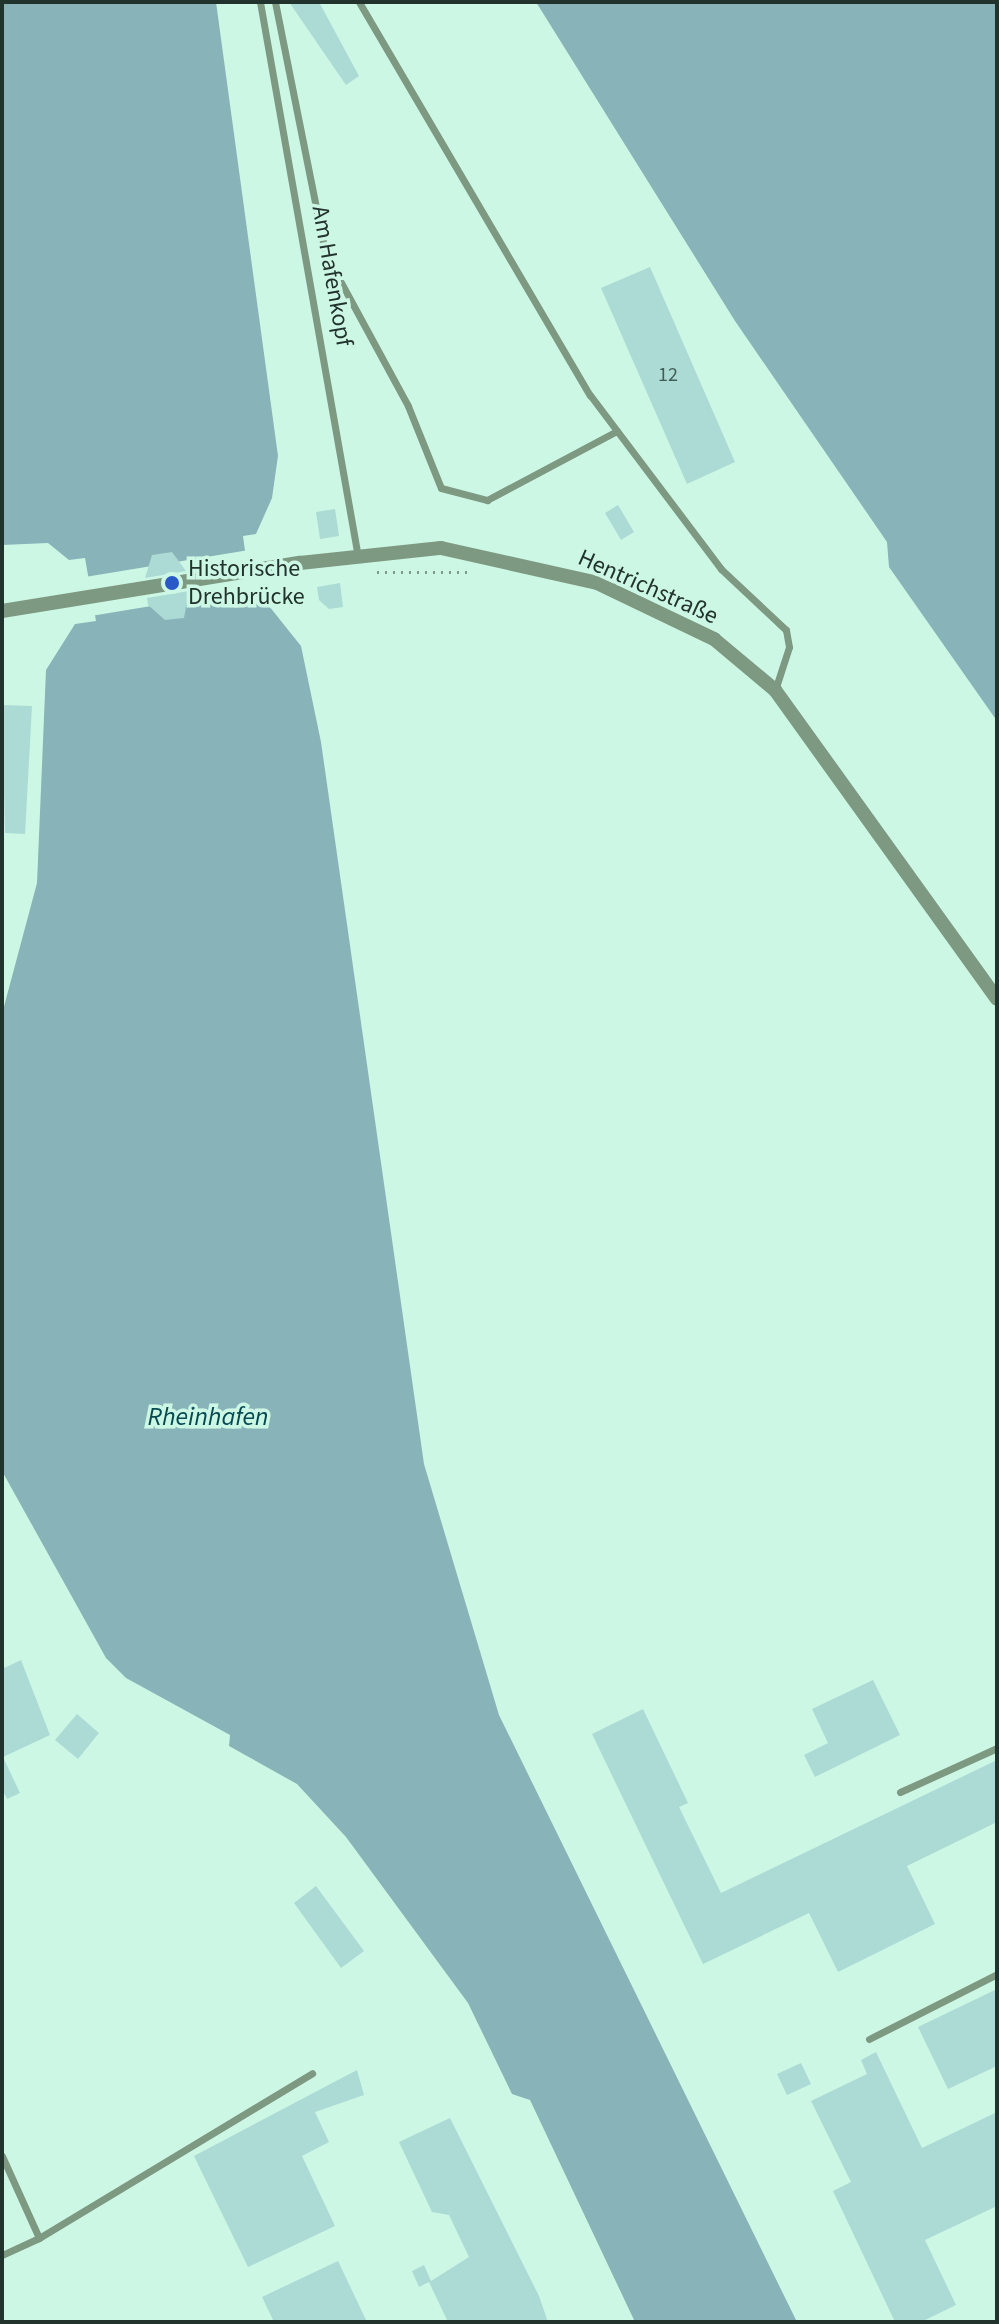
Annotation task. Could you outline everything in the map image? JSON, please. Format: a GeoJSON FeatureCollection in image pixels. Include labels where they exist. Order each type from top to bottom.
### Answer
{"type":"FeatureCollection","features":[{"type":"Feature","properties":{"kind":"street","name":"Hentrichstraße"},"geometry":{"type":"LineString","coordinates":[[2,611],[300,563],[441,548],[572,575],[714,639],[775,690],[997,999]]}},
{"type":"Feature","properties":{"kind":"lane","name":"Am Hafenkopf"},"geometry":{"type":"LineString","coordinates":[[260,2],[358,557]]}},
{"type":"Feature","properties":{"kind":"lane"},"geometry":{"type":"LineString","coordinates":[[275,2],[325,253],[408,406],[441,488],[487,500],[617,431]]}},
{"type":"Feature","properties":{"kind":"lane"},"geometry":{"type":"LineString","coordinates":[[359,2],[617,431],[721,569],[786,630],[789,647],[775,690]]}},
{"type":"Feature","properties":{"kind":"lane"},"geometry":{"type":"LineString","coordinates":[[900,1792],[997,1748]]}},
{"type":"Feature","properties":{"kind":"lane"},"geometry":{"type":"LineString","coordinates":[[869,2039],[997,1974]]}},
{"type":"Feature","properties":{"kind":"lane"},"geometry":{"type":"LineString","coordinates":[[2,2255],[39,2238],[312,2073]]}},
{"type":"Feature","properties":{"kind":"lane"},"geometry":{"type":"LineString","coordinates":[[2,2156],[39,2238]]}},
{"type":"Feature","properties":{"kind":"path"},"geometry":{"type":"LineString","coordinates":[[374,572],[471,572]]}},
{"type":"Feature","properties":{"kind":"water","name":"Rheinhafen"},"geometry":{"type":"Polygon","coordinates":[[[2,2],[216,2],[278,456],[272,498],[256,534],[243,536],[252,603],[265,601],[301,646],[321,742],[424,1464],[499,1715],[797,2322],[635,2322],[530,2100],[512,2094],[468,2003],[346,1837],[297,1784],[229,1746],[230,1735],[126,1678],[106,1658],[2,1471],[2,1014],[37,883],[46,670],[75,624],[96,621],[85,558],[69,560],[48,543],[2,545],[2,2]]]}},
{"type":"Feature","properties":{"kind":"water"},"geometry":{"type":"Polygon","coordinates":[[[536,2],[997,2],[997,721],[889,567],[887,542],[735,321],[536,2]]]}},
{"type":"Feature","properties":{"kind":"pier","name":"Historische Drehbrücke"},"geometry":{"type":"Polygon","coordinates":[[[249,550],[254,589],[91,616],[85,577],[249,550]]]}},
{"type":"Feature","properties":{"kind":"building"},"geometry":{"type":"Polygon","coordinates":[[[289,2],[319,2],[359,76],[346,85],[289,2]]]}},
{"type":"Feature","properties":{"kind":"building"},"geometry":{"type":"Polygon","coordinates":[[[650,267],[735,462],[687,484],[601,288],[650,267]]]}},
{"type":"Feature","properties":{"kind":"building"},"geometry":{"type":"Polygon","coordinates":[[[618,505],[634,532],[621,540],[605,513],[618,505]]]}},
{"type":"Feature","properties":{"kind":"building"},"geometry":{"type":"Polygon","coordinates":[[[335,509],[339,536],[320,539],[316,512],[335,509]]]}},
{"type":"Feature","properties":{"kind":"building"},"geometry":{"type":"Polygon","coordinates":[[[172,552],[186,571],[145,578],[152,555],[172,552]]]}},
{"type":"Feature","properties":{"kind":"building"},"geometry":{"type":"Polygon","coordinates":[[[340,583],[343,607],[329,609],[319,600],[317,587],[340,583]]]}},
{"type":"Feature","properties":{"kind":"building"},"geometry":{"type":"Polygon","coordinates":[[[189,591],[184,618],[165,620],[148,605],[147,598],[189,591]]]}},
{"type":"Feature","properties":{"kind":"building"},"geometry":{"type":"Polygon","coordinates":[[[2,705],[32,706],[25,834],[5,833],[2,705]]]}},
{"type":"Feature","properties":{"kind":"building"},"geometry":{"type":"Polygon","coordinates":[[[21,1660],[50,1735],[3,1757],[20,1793],[7,1799],[2,1789],[2,1669],[21,1660]]]}},
{"type":"Feature","properties":{"kind":"building"},"geometry":{"type":"Polygon","coordinates":[[[873,1680],[900,1735],[815,1777],[804,1755],[828,1743],[812,1709],[873,1680]]]}},
{"type":"Feature","properties":{"kind":"building"},"geometry":{"type":"Polygon","coordinates":[[[643,1709],[688,1803],[679,1807],[721,1893],[997,1760],[997,1822],[907,1866],[935,1924],[838,1972],[809,1913],[703,1964],[592,1734],[643,1709]]]}},
{"type":"Feature","properties":{"kind":"building"},"geometry":{"type":"Polygon","coordinates":[[[77,1714],[99,1733],[78,1759],[55,1740],[77,1714]]]}},
{"type":"Feature","properties":{"kind":"building"},"geometry":{"type":"Polygon","coordinates":[[[316,1886],[364,1951],[341,1968],[294,1903],[316,1886]]]}},
{"type":"Feature","properties":{"kind":"building"},"geometry":{"type":"Polygon","coordinates":[[[997,1989],[997,2066],[948,2089],[918,2027],[997,1989]]]}},
{"type":"Feature","properties":{"kind":"building"},"geometry":{"type":"Polygon","coordinates":[[[876,2052],[922,2148],[997,2112],[997,2206],[925,2240],[956,2305],[921,2322],[895,2322],[833,2191],[851,2182],[811,2101],[867,2074],[861,2060],[876,2052]]]}},
{"type":"Feature","properties":{"kind":"building"},"geometry":{"type":"Polygon","coordinates":[[[801,2063],[811,2084],[787,2095],[777,2074],[801,2063]]]}},
{"type":"Feature","properties":{"kind":"building"},"geometry":{"type":"Polygon","coordinates":[[[357,2070],[364,2095],[315,2112],[329,2142],[302,2156],[335,2226],[248,2267],[194,2156],[357,2070]]]}},
{"type":"Feature","properties":{"kind":"building"},"geometry":{"type":"Polygon","coordinates":[[[450,2118],[539,2296],[548,2322],[448,2322],[429,2282],[419,2287],[412,2271],[424,2265],[431,2281],[469,2257],[449,2215],[432,2212],[399,2142],[450,2118]]]}},
{"type":"Feature","properties":{"kind":"building"},"geometry":{"type":"Polygon","coordinates":[[[338,2261],[367,2322],[274,2322],[262,2297],[338,2261]]]}},
{"type":"Feature","properties":{"kind":"place","name":"Historische Drehbrücke"},"geometry":{"type":"Point","coordinates":[172,583]}}]}
